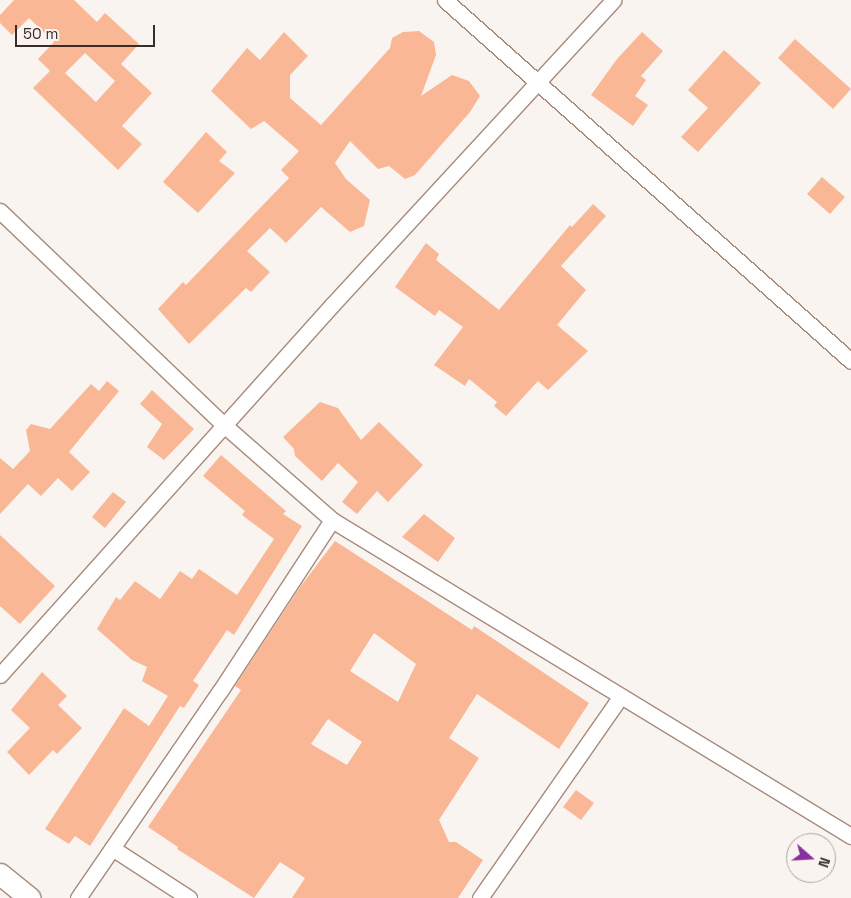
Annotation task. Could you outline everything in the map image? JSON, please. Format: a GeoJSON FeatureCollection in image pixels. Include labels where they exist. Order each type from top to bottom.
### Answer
{"type":"FeatureCollection","features":[{"type":"Feature","properties":{"kind":"main road"},"geometry":{"type":"LineString","coordinates":[[0,874],[30,898]]}},
{"type":"Feature","properties":{"kind":"street"},"geometry":{"type":"LineString","coordinates":[[445,0],[851,361]]}},
{"type":"Feature","properties":{"kind":"street"},"geometry":{"type":"LineString","coordinates":[[0,674],[224,425],[613,0]]}},
{"type":"Feature","properties":{"kind":"street"},"geometry":{"type":"LineString","coordinates":[[0,211],[224,425],[332,520],[851,836]]}},
{"type":"Feature","properties":{"kind":"street"},"geometry":{"type":"LineString","coordinates":[[78,898],[332,520]]}},
{"type":"Feature","properties":{"kind":"street"},"geometry":{"type":"LineString","coordinates":[[480,898],[621,696]]}},
{"type":"Feature","properties":{"kind":"street"},"geometry":{"type":"LineString","coordinates":[[112,848],[189,898]]}},
{"type":"Feature","properties":{"kind":"building"},"geometry":{"type":"Polygon","coordinates":[[[14,0],[74,0],[97,22],[105,13],[139,44],[121,64],[152,93],[122,126],[142,144],[118,170],[33,88],[50,71],[38,59],[54,42],[29,18],[12,35],[0,23],[0,15],[14,0]],[[85,53],[65,73],[96,102],[115,81],[85,53]]]}},
{"type":"Feature","properties":{"kind":"building"},"geometry":{"type":"Polygon","coordinates":[[[419,31],[434,42],[436,55],[421,96],[452,75],[469,81],[480,96],[470,112],[415,175],[405,179],[389,166],[378,169],[350,141],[335,163],[346,179],[370,200],[364,226],[350,232],[321,207],[286,243],[270,228],[247,251],[270,272],[251,292],[246,288],[189,344],[158,309],[183,282],[186,285],[289,178],[281,170],[299,151],[264,121],[251,129],[211,91],[247,48],[260,60],[284,32],[308,56],[290,75],[290,98],[321,125],[390,48],[392,38],[403,32],[419,31]]]}},
{"type":"Feature","properties":{"kind":"building"},"geometry":{"type":"Polygon","coordinates":[[[642,32],[663,51],[641,76],[646,80],[635,96],[648,105],[633,126],[591,95],[617,59],[642,32]]]}},
{"type":"Feature","properties":{"kind":"building"},"geometry":{"type":"Polygon","coordinates":[[[795,39],[851,89],[833,109],[778,58],[795,39]]]}},
{"type":"Feature","properties":{"kind":"building"},"geometry":{"type":"Polygon","coordinates":[[[724,50],[761,83],[698,152],[681,137],[708,108],[688,90],[724,50]]]}},
{"type":"Feature","properties":{"kind":"building"},"geometry":{"type":"Polygon","coordinates":[[[206,132],[227,152],[219,161],[235,173],[198,213],[163,182],[206,132]]]}},
{"type":"Feature","properties":{"kind":"building"},"geometry":{"type":"Polygon","coordinates":[[[822,177],[845,197],[830,214],[807,194],[822,177]]]}},
{"type":"Feature","properties":{"kind":"building"},"geometry":{"type":"Polygon","coordinates":[[[593,204],[606,216],[561,266],[586,290],[557,325],[588,351],[548,390],[538,381],[506,416],[494,406],[497,402],[469,379],[465,386],[434,365],[463,327],[439,310],[435,316],[395,287],[426,243],[439,254],[436,260],[499,310],[570,225],[572,227],[593,204]]]}},
{"type":"Feature","properties":{"kind":"building"},"geometry":{"type":"Polygon","coordinates":[[[107,381],[119,391],[69,452],[90,472],[72,491],[58,478],[41,496],[28,484],[0,514],[0,458],[13,469],[30,451],[26,430],[31,424],[50,429],[91,384],[99,391],[107,381]]]}},
{"type":"Feature","properties":{"kind":"building"},"geometry":{"type":"Polygon","coordinates":[[[152,390],[194,429],[164,460],[147,447],[162,424],[140,404],[152,390]]]}},
{"type":"Feature","properties":{"kind":"building"},"geometry":{"type":"Polygon","coordinates":[[[320,402],[338,408],[361,440],[379,422],[423,465],[388,502],[377,491],[357,514],[342,502],[358,482],[338,463],[322,481],[295,456],[294,449],[283,437],[320,402]]]}},
{"type":"Feature","properties":{"kind":"building"},"geometry":{"type":"Polygon","coordinates":[[[221,455],[286,511],[283,514],[302,526],[234,635],[227,630],[193,681],[199,685],[184,708],[180,706],[90,846],[75,836],[69,844],[45,829],[124,708],[149,726],[168,696],[142,681],[147,667],[132,660],[97,629],[116,597],[120,600],[135,581],[160,599],[180,571],[192,579],[199,569],[237,595],[274,539],[242,515],[245,511],[203,476],[221,455]]]}},
{"type":"Feature","properties":{"kind":"building"},"geometry":{"type":"Polygon","coordinates":[[[113,492],[126,502],[105,528],[92,517],[113,492]]]}},
{"type":"Feature","properties":{"kind":"building"},"geometry":{"type":"Polygon","coordinates":[[[424,514],[455,538],[438,562],[402,537],[424,514]]]}},
{"type":"Feature","properties":{"kind":"building"},"geometry":{"type":"Polygon","coordinates":[[[0,535],[55,586],[20,624],[0,606],[0,535]]]}},
{"type":"Feature","properties":{"kind":"building"},"geometry":{"type":"Polygon","coordinates":[[[335,541],[472,630],[474,626],[589,703],[559,749],[477,694],[449,738],[479,758],[439,820],[449,842],[456,842],[483,860],[458,898],[292,898],[305,878],[280,862],[254,898],[177,849],[178,847],[148,827],[241,690],[235,686],[300,587],[335,541]],[[374,633],[350,671],[398,702],[416,664],[374,633]],[[328,719],[311,744],[347,765],[362,742],[328,719]]]}},
{"type":"Feature","properties":{"kind":"building"},"geometry":{"type":"Polygon","coordinates":[[[42,672],[67,696],[58,705],[82,728],[57,754],[53,750],[29,775],[7,752],[30,728],[11,710],[42,672]]]}},
{"type":"Feature","properties":{"kind":"building"},"geometry":{"type":"Polygon","coordinates":[[[576,790],[594,803],[581,820],[563,807],[576,790]]]}}]}
